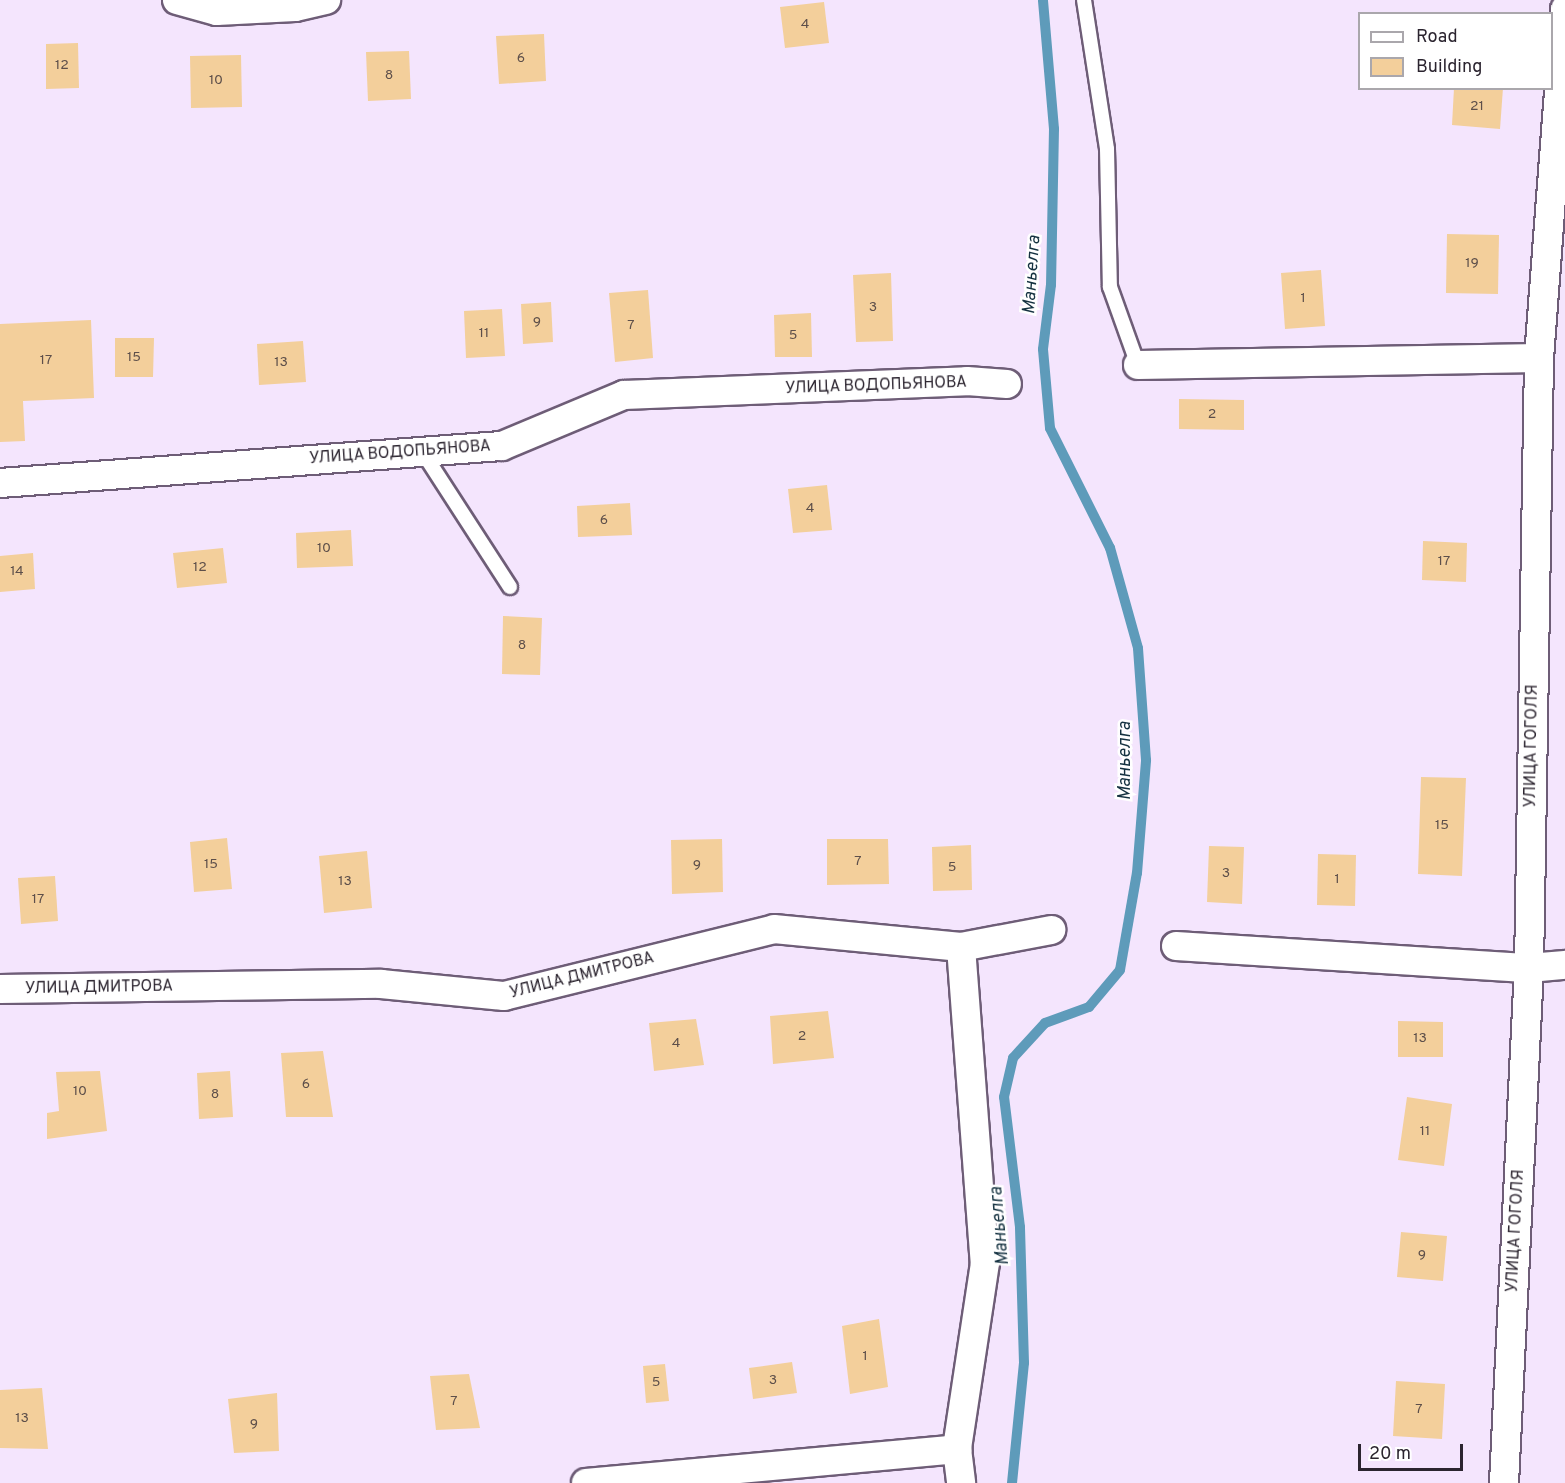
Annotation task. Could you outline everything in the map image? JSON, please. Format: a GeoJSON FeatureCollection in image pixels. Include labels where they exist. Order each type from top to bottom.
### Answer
{"type":"FeatureCollection","features":[{"type":"Feature","properties":{"kind":"street"},"geometry":{"type":"LineString","coordinates":[[177,0],[217,11],[296,7],[326,0]]}},
{"type":"Feature","properties":{"kind":"street","name":"УЛИЦА ГОГОЛЯ"},"geometry":{"type":"LineString","coordinates":[[1504,1483],[1529,968],[1539,358],[1555,289],[1565,9]]}},
{"type":"Feature","properties":{"kind":"street"},"geometry":{"type":"LineString","coordinates":[[1138,365],[1539,358]]}},
{"type":"Feature","properties":{"kind":"street","name":"УЛИЦА ВОДОПЬЯНОВА"},"geometry":{"type":"LineString","coordinates":[[0,483],[502,446],[624,395],[967,381],[1006,384]]}},
{"type":"Feature","properties":{"kind":"street","name":"УЛИЦА ДМИТРОВА"},"geometry":{"type":"LineString","coordinates":[[0,989],[381,984],[504,996],[774,929],[961,947],[1051,930]]}},
{"type":"Feature","properties":{"kind":"street"},"geometry":{"type":"LineString","coordinates":[[1176,946],[1529,968],[1565,965]]}},
{"type":"Feature","properties":{"kind":"street"},"geometry":{"type":"LineString","coordinates":[[961,947],[985,1263],[957,1449],[962,1483]]}},
{"type":"Feature","properties":{"kind":"street"},"geometry":{"type":"LineString","coordinates":[[586,1483],[957,1449]]}},
{"type":"Feature","properties":{"kind":"lane"},"geometry":{"type":"LineString","coordinates":[[1084,0],[1107,149],[1110,287],[1138,365]]}},
{"type":"Feature","properties":{"kind":"lane"},"geometry":{"type":"LineString","coordinates":[[422,451],[510,586]]}},
{"type":"Feature","properties":{"kind":"building"},"geometry":{"type":"Polygon","coordinates":[[[824,2],[829,43],[785,48],[780,7],[824,2]]]}},
{"type":"Feature","properties":{"kind":"building"},"geometry":{"type":"Polygon","coordinates":[[[544,34],[546,81],[499,84],[496,36],[544,34]]]}},
{"type":"Feature","properties":{"kind":"building"},"geometry":{"type":"Polygon","coordinates":[[[78,43],[79,88],[46,89],[46,44],[78,43]]]}},
{"type":"Feature","properties":{"kind":"building"},"geometry":{"type":"Polygon","coordinates":[[[409,51],[411,99],[368,101],[366,52],[409,51]]]}},
{"type":"Feature","properties":{"kind":"building"},"geometry":{"type":"Polygon","coordinates":[[[241,55],[242,107],[191,108],[190,56],[241,55]]]}},
{"type":"Feature","properties":{"kind":"building"},"geometry":{"type":"Polygon","coordinates":[[[1454,90],[1503,90],[1500,129],[1452,125],[1454,90]]]}},
{"type":"Feature","properties":{"kind":"building"},"geometry":{"type":"Polygon","coordinates":[[[1447,234],[1499,235],[1498,294],[1446,293],[1447,234]]]}},
{"type":"Feature","properties":{"kind":"building"},"geometry":{"type":"Polygon","coordinates":[[[1321,270],[1325,326],[1285,329],[1281,273],[1321,270]]]}},
{"type":"Feature","properties":{"kind":"building"},"geometry":{"type":"Polygon","coordinates":[[[891,273],[893,341],[856,342],[853,275],[891,273]]]}},
{"type":"Feature","properties":{"kind":"building"},"geometry":{"type":"Polygon","coordinates":[[[648,290],[653,358],[615,362],[609,293],[648,290]]]}},
{"type":"Feature","properties":{"kind":"building"},"geometry":{"type":"Polygon","coordinates":[[[551,302],[553,342],[523,344],[521,304],[551,302]]]}},
{"type":"Feature","properties":{"kind":"building"},"geometry":{"type":"Polygon","coordinates":[[[502,309],[505,356],[466,358],[464,311],[502,309]]]}},
{"type":"Feature","properties":{"kind":"building"},"geometry":{"type":"Polygon","coordinates":[[[811,313],[812,357],[775,357],[774,315],[811,313]]]}},
{"type":"Feature","properties":{"kind":"building"},"geometry":{"type":"Polygon","coordinates":[[[91,320],[94,398],[23,401],[25,441],[0,442],[0,324],[91,320]]]}},
{"type":"Feature","properties":{"kind":"building"},"geometry":{"type":"Polygon","coordinates":[[[115,338],[154,338],[153,377],[115,377],[115,338]]]}},
{"type":"Feature","properties":{"kind":"building"},"geometry":{"type":"Polygon","coordinates":[[[303,341],[306,382],[259,385],[257,344],[303,341]]]}},
{"type":"Feature","properties":{"kind":"building"},"geometry":{"type":"Polygon","coordinates":[[[1179,399],[1244,400],[1244,430],[1179,429],[1179,399]]]}},
{"type":"Feature","properties":{"kind":"building"},"geometry":{"type":"Polygon","coordinates":[[[827,485],[832,530],[793,533],[788,489],[827,485]]]}},
{"type":"Feature","properties":{"kind":"building"},"geometry":{"type":"Polygon","coordinates":[[[630,503],[632,535],[578,537],[577,506],[630,503]]]}},
{"type":"Feature","properties":{"kind":"building"},"geometry":{"type":"Polygon","coordinates":[[[351,530],[353,566],[297,568],[296,533],[351,530]]]}},
{"type":"Feature","properties":{"kind":"building"},"geometry":{"type":"Polygon","coordinates":[[[1423,541],[1467,543],[1466,582],[1422,580],[1423,541]]]}},
{"type":"Feature","properties":{"kind":"building"},"geometry":{"type":"Polygon","coordinates":[[[223,548],[227,583],[177,588],[173,553],[223,548]]]}},
{"type":"Feature","properties":{"kind":"building"},"geometry":{"type":"Polygon","coordinates":[[[33,553],[35,589],[0,592],[0,556],[33,553]]]}},
{"type":"Feature","properties":{"kind":"building"},"geometry":{"type":"Polygon","coordinates":[[[503,616],[542,618],[540,675],[502,674],[503,616]]]}},
{"type":"Feature","properties":{"kind":"building"},"geometry":{"type":"Polygon","coordinates":[[[1421,777],[1466,778],[1462,876],[1418,874],[1421,777]]]}},
{"type":"Feature","properties":{"kind":"building"},"geometry":{"type":"Polygon","coordinates":[[[227,838],[232,889],[194,892],[190,842],[227,838]]]}},
{"type":"Feature","properties":{"kind":"building"},"geometry":{"type":"Polygon","coordinates":[[[722,839],[723,892],[672,894],[671,840],[722,839]]]}},
{"type":"Feature","properties":{"kind":"building"},"geometry":{"type":"Polygon","coordinates":[[[827,839],[888,839],[889,884],[827,885],[827,839]]]}},
{"type":"Feature","properties":{"kind":"building"},"geometry":{"type":"Polygon","coordinates":[[[971,845],[972,890],[933,891],[932,847],[971,845]]]}},
{"type":"Feature","properties":{"kind":"building"},"geometry":{"type":"Polygon","coordinates":[[[1209,846],[1244,847],[1242,904],[1207,902],[1209,846]]]}},
{"type":"Feature","properties":{"kind":"building"},"geometry":{"type":"Polygon","coordinates":[[[367,851],[372,908],[324,913],[319,856],[367,851]]]}},
{"type":"Feature","properties":{"kind":"building"},"geometry":{"type":"Polygon","coordinates":[[[1318,854],[1356,855],[1355,906],[1317,905],[1318,854]]]}},
{"type":"Feature","properties":{"kind":"building"},"geometry":{"type":"Polygon","coordinates":[[[55,876],[58,921],[21,924],[18,878],[55,876]]]}},
{"type":"Feature","properties":{"kind":"building"},"geometry":{"type":"Polygon","coordinates":[[[828,1011],[834,1058],[773,1064],[770,1016],[828,1011]]]}},
{"type":"Feature","properties":{"kind":"building"},"geometry":{"type":"Polygon","coordinates":[[[696,1019],[704,1065],[654,1071],[649,1023],[696,1019]]]}},
{"type":"Feature","properties":{"kind":"building"},"geometry":{"type":"Polygon","coordinates":[[[1398,1021],[1443,1022],[1443,1057],[1398,1057],[1398,1021]]]}},
{"type":"Feature","properties":{"kind":"building"},"geometry":{"type":"Polygon","coordinates":[[[323,1051],[333,1117],[286,1117],[281,1053],[323,1051]]]}},
{"type":"Feature","properties":{"kind":"building"},"geometry":{"type":"Polygon","coordinates":[[[100,1071],[107,1131],[47,1139],[47,1113],[59,1111],[56,1072],[100,1071]]]}},
{"type":"Feature","properties":{"kind":"building"},"geometry":{"type":"Polygon","coordinates":[[[230,1071],[233,1117],[199,1119],[197,1073],[230,1071]]]}},
{"type":"Feature","properties":{"kind":"building"},"geometry":{"type":"Polygon","coordinates":[[[1407,1097],[1452,1104],[1444,1166],[1398,1160],[1407,1097]]]}},
{"type":"Feature","properties":{"kind":"building"},"geometry":{"type":"Polygon","coordinates":[[[1401,1232],[1447,1236],[1443,1281],[1397,1277],[1401,1232]]]}},
{"type":"Feature","properties":{"kind":"building"},"geometry":{"type":"Polygon","coordinates":[[[879,1319],[888,1387],[850,1394],[842,1326],[879,1319]]]}},
{"type":"Feature","properties":{"kind":"building"},"geometry":{"type":"Polygon","coordinates":[[[792,1362],[797,1393],[753,1399],[749,1368],[792,1362]]]}},
{"type":"Feature","properties":{"kind":"building"},"geometry":{"type":"Polygon","coordinates":[[[665,1364],[669,1401],[646,1403],[643,1366],[665,1364]]]}},
{"type":"Feature","properties":{"kind":"building"},"geometry":{"type":"Polygon","coordinates":[[[469,1374],[480,1428],[436,1430],[430,1376],[469,1374]]]}},
{"type":"Feature","properties":{"kind":"building"},"geometry":{"type":"Polygon","coordinates":[[[1396,1381],[1445,1384],[1442,1439],[1393,1436],[1396,1381]]]}},
{"type":"Feature","properties":{"kind":"building"},"geometry":{"type":"Polygon","coordinates":[[[42,1388],[48,1449],[0,1448],[0,1390],[42,1388]]]}},
{"type":"Feature","properties":{"kind":"building"},"geometry":{"type":"Polygon","coordinates":[[[277,1393],[279,1451],[234,1453],[228,1399],[277,1393]]]}},
{"type":"Feature","properties":{"kind":"waterway","name":"Маньелга"},"geometry":{"type":"LineString","coordinates":[[1012,1483],[1024,1363],[1020,1227],[1004,1097],[1013,1058],[1045,1023],[1089,1007],[1120,970],[1137,873],[1146,760],[1138,648],[1110,548],[1050,428],[1043,349],[1051,285],[1054,129],[1043,0]]}}]}
